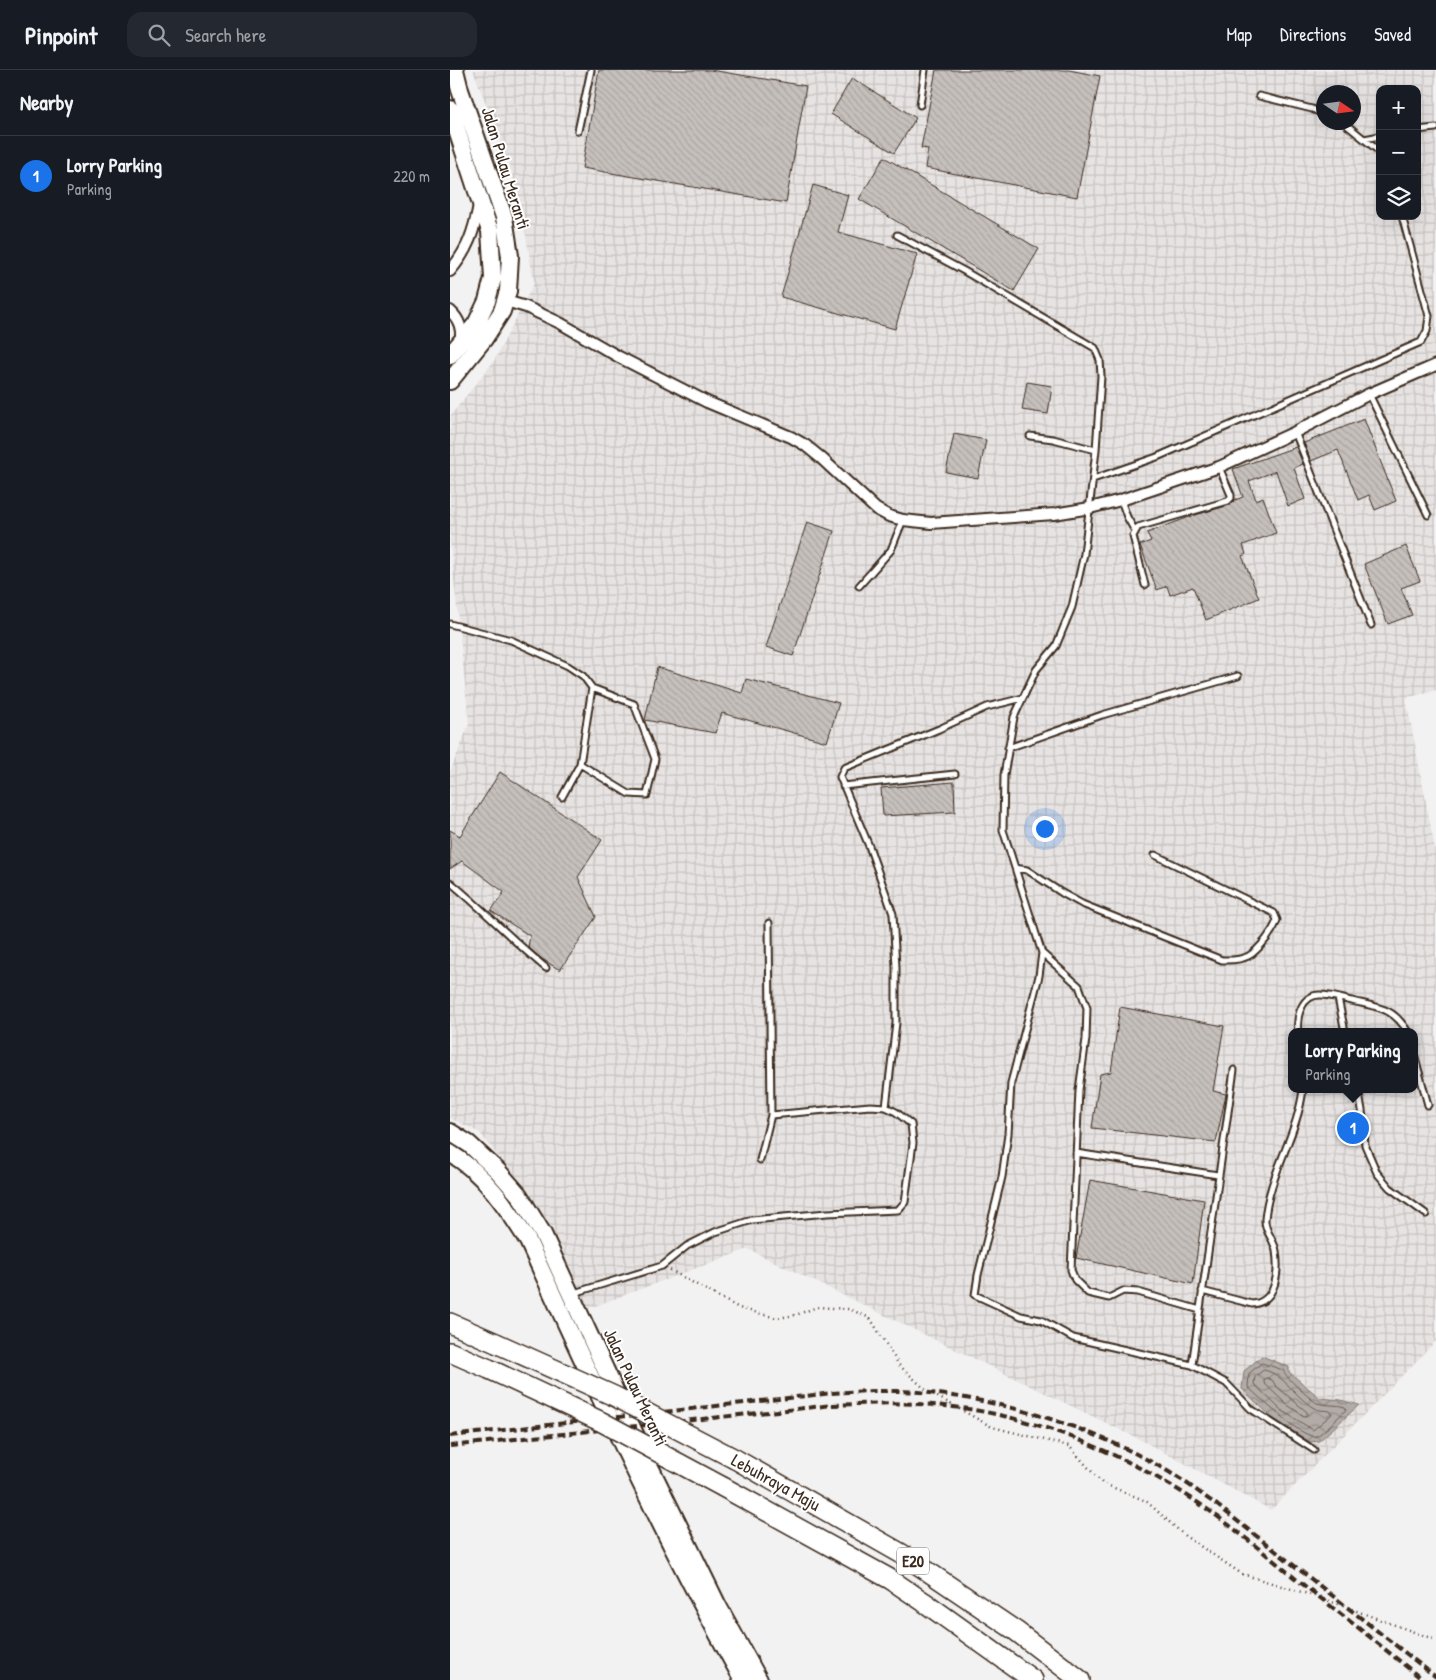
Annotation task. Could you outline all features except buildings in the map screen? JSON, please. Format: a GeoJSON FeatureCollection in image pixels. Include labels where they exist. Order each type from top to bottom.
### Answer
{"type":"FeatureCollection","features":[{"type":"Feature","properties":{"kind":"highway","name":"Lebuhraya Maju"},"geometry":{"type":"LineString","coordinates":[[450,1322],[614,1396],[735,1459],[902,1554],[1016,1631],[1080,1680]]}},
{"type":"Feature","properties":{"kind":"highway","name":"Lebuhraya Maju"},"geometry":{"type":"LineString","coordinates":[[450,1352],[602,1422],[890,1580],[924,1602],[1032,1680]]}},
{"type":"Feature","properties":{"kind":"main road","name":"Jalan Pulau Meranti"},"geometry":{"type":"LineString","coordinates":[[450,381],[484,339],[502,311],[506,301],[510,256],[504,217],[460,90],[456,70]]}},
{"type":"Feature","properties":{"kind":"main road","name":"Jalan Pulau Meranti"},"geometry":{"type":"LineString","coordinates":[[450,109],[490,231],[493,278],[487,301],[476,324],[456,349]]}},
{"type":"Feature","properties":{"kind":"main road","name":"Jalan Pulau Meranti"},"geometry":{"type":"LineString","coordinates":[[450,1132],[469,1144],[498,1171],[519,1195],[543,1234],[652,1472],[718,1606],[759,1680]]}},
{"type":"Feature","properties":{"kind":"main road","name":"Jalan Pulau Meranti"},"geometry":{"type":"LineString","coordinates":[[450,1152],[487,1182],[506,1206],[528,1241],[647,1496],[704,1612],[743,1680]]}},
{"type":"Feature","properties":{"kind":"street"},"geometry":{"type":"LineString","coordinates":[[450,271],[459,261],[471,239],[480,198]]}},
{"type":"Feature","properties":{"kind":"street"},"geometry":{"type":"LineString","coordinates":[[506,301],[526,307],[560,323],[645,371],[708,402],[791,437],[821,458],[876,509],[903,520],[931,523],[1054,514],[1121,500],[1219,467],[1295,432],[1368,394],[1436,365]]}},
{"type":"Feature","properties":{"kind":"street"},"geometry":{"type":"LineString","coordinates":[[450,311],[456,317],[462,330],[456,349]]}},
{"type":"Feature","properties":{"kind":"lane"},"geometry":{"type":"LineString","coordinates":[[578,131],[591,70]]}},
{"type":"Feature","properties":{"kind":"lane"},"geometry":{"type":"LineString","coordinates":[[920,105],[925,70]]}},
{"type":"Feature","properties":{"kind":"lane"},"geometry":{"type":"LineString","coordinates":[[1259,96],[1316,111]]}},
{"type":"Feature","properties":{"kind":"lane"},"geometry":{"type":"LineString","coordinates":[[1421,130],[1436,128]]}},
{"type":"Feature","properties":{"kind":"lane"},"geometry":{"type":"LineString","coordinates":[[1354,130],[1376,148]]}},
{"type":"Feature","properties":{"kind":"lane"},"geometry":{"type":"LineString","coordinates":[[1364,138],[1376,136]]}},
{"type":"Feature","properties":{"kind":"lane"},"geometry":{"type":"LineString","coordinates":[[1093,479],[1157,457],[1421,342],[1427,331],[1429,316],[1403,220]]}},
{"type":"Feature","properties":{"kind":"lane"},"geometry":{"type":"LineString","coordinates":[[897,235],[964,271],[1095,348],[1100,360],[1096,450],[1090,508],[1084,554],[1072,607],[1056,646],[1036,670],[1014,717],[1004,775],[1003,830],[1042,953],[1039,976],[1011,1083],[1008,1134],[1002,1177],[978,1275],[975,1295],[1021,1316],[1041,1320],[1073,1338],[1192,1365],[1226,1383],[1251,1409],[1314,1450]]}},
{"type":"Feature","properties":{"kind":"lane"},"geometry":{"type":"LineString","coordinates":[[1368,394],[1428,515]]}},
{"type":"Feature","properties":{"kind":"lane"},"geometry":{"type":"LineString","coordinates":[[1295,432],[1372,625]]}},
{"type":"Feature","properties":{"kind":"lane"},"geometry":{"type":"LineString","coordinates":[[1030,436],[1096,450]]}},
{"type":"Feature","properties":{"kind":"lane"},"geometry":{"type":"LineString","coordinates":[[1134,531],[1138,527],[1228,501],[1231,495],[1219,467]]}},
{"type":"Feature","properties":{"kind":"lane"},"geometry":{"type":"LineString","coordinates":[[1121,500],[1134,531],[1133,536],[1145,585]]}},
{"type":"Feature","properties":{"kind":"lane"},"geometry":{"type":"LineString","coordinates":[[859,586],[891,550],[903,520]]}},
{"type":"Feature","properties":{"kind":"lane"},"geometry":{"type":"LineString","coordinates":[[450,624],[510,640],[568,666],[583,676],[592,688],[634,704],[655,758],[647,796],[629,794],[580,764]]}},
{"type":"Feature","properties":{"kind":"lane"},"geometry":{"type":"LineString","coordinates":[[1008,748],[1102,715],[1238,676]]}},
{"type":"Feature","properties":{"kind":"lane"},"geometry":{"type":"LineString","coordinates":[[562,797],[580,764],[592,688]]}},
{"type":"Feature","properties":{"kind":"lane"},"geometry":{"type":"LineString","coordinates":[[886,1107],[896,1023],[896,967],[893,914],[869,846],[840,777],[844,768],[987,707],[1023,698]]}},
{"type":"Feature","properties":{"kind":"lane"},"geometry":{"type":"LineString","coordinates":[[844,786],[955,774]]}},
{"type":"Feature","properties":{"kind":"lane"},"geometry":{"type":"LineString","coordinates":[[1015,868],[1028,870],[1082,904],[1222,960],[1245,958],[1255,952],[1275,927],[1278,920],[1274,913],[1155,855]]}},
{"type":"Feature","properties":{"kind":"lane"},"geometry":{"type":"LineString","coordinates":[[450,882],[473,901],[521,948],[546,968]]}},
{"type":"Feature","properties":{"kind":"lane"},"geometry":{"type":"LineString","coordinates":[[760,1160],[771,1114],[769,923]]}},
{"type":"Feature","properties":{"kind":"lane"},"geometry":{"type":"LineString","coordinates":[[1042,953],[1079,986],[1087,1008],[1076,1153],[1071,1270],[1075,1280],[1088,1293],[1109,1298],[1123,1291],[1138,1292],[1200,1310]]}},
{"type":"Feature","properties":{"kind":"lane"},"geometry":{"type":"LineString","coordinates":[[1297,1028],[1296,1023],[1300,1007],[1308,999],[1320,994],[1389,1011],[1400,1020],[1405,1028]]}},
{"type":"Feature","properties":{"kind":"lane"},"geometry":{"type":"LineString","coordinates":[[1338,998],[1345,1028]]}},
{"type":"Feature","properties":{"kind":"lane"},"geometry":{"type":"LineString","coordinates":[[1418,1069],[1428,1105]]}},
{"type":"Feature","properties":{"kind":"lane"},"geometry":{"type":"LineString","coordinates":[[1192,1365],[1234,1070]]}},
{"type":"Feature","properties":{"kind":"lane"},"geometry":{"type":"LineString","coordinates":[[1202,1291],[1252,1304],[1260,1304],[1267,1299],[1273,1290],[1276,1278],[1276,1250],[1266,1228],[1265,1219],[1269,1197],[1290,1140],[1302,1102],[1303,1093]]}},
{"type":"Feature","properties":{"kind":"lane"},"geometry":{"type":"LineString","coordinates":[[1359,1093],[1365,1145],[1377,1173],[1390,1188],[1426,1214]]}},
{"type":"Feature","properties":{"kind":"lane"},"geometry":{"type":"LineString","coordinates":[[571,1294],[662,1266],[687,1246],[715,1232],[752,1220],[827,1213],[898,1210],[905,1202],[913,1143],[911,1124],[896,1112],[886,1107],[870,1106],[771,1114]]}},
{"type":"Feature","properties":{"kind":"lane"},"geometry":{"type":"LineString","coordinates":[[1076,1153],[1218,1175]]}},
{"type":"Feature","properties":{"kind":"path"},"geometry":{"type":"LineString","coordinates":[[662,1266],[739,1308],[777,1318],[817,1307],[849,1309],[870,1318],[899,1365],[927,1391],[992,1427],[1069,1446],[1102,1483],[1146,1501],[1184,1536],[1242,1574],[1321,1598],[1436,1640]]}},
{"type":"Feature","properties":{"kind":"shaded area"},"geometry":{"type":"Polygon","coordinates":[[[473,70],[1436,70],[1436,690],[1406,698],[1436,854],[1436,1341],[1271,1510],[1139,1439],[748,1249],[587,1309],[534,1203],[480,1133],[450,1118],[450,772],[469,724],[450,541],[451,415],[494,361],[534,283],[520,201],[508,161],[473,70]]]}},
{"type":"Feature","properties":{"kind":"water"},"geometry":{"type":"Polygon","coordinates":[[[1262,1356],[1289,1367],[1289,1372],[1320,1398],[1341,1400],[1359,1405],[1319,1441],[1310,1442],[1274,1419],[1242,1389],[1244,1371],[1262,1356]]]}},
{"type":"Feature","properties":{"kind":"railway"},"geometry":{"type":"LineString","coordinates":[[450,1436],[832,1393],[919,1392],[952,1396],[1021,1410],[1055,1420],[1121,1447],[1152,1462],[1185,1482],[1436,1677]]}},
{"type":"Feature","properties":{"kind":"railway"},"geometry":{"type":"LineString","coordinates":[[450,1446],[833,1405],[923,1404],[982,1411],[1040,1426],[1069,1436],[1150,1473],[1175,1488],[1237,1531],[1423,1680]]}},
{"type":"Feature","properties":{"kind":"place","name":"Lorry Parking"},"geometry":{"type":"Point","coordinates":[1353,1128]}}]}
